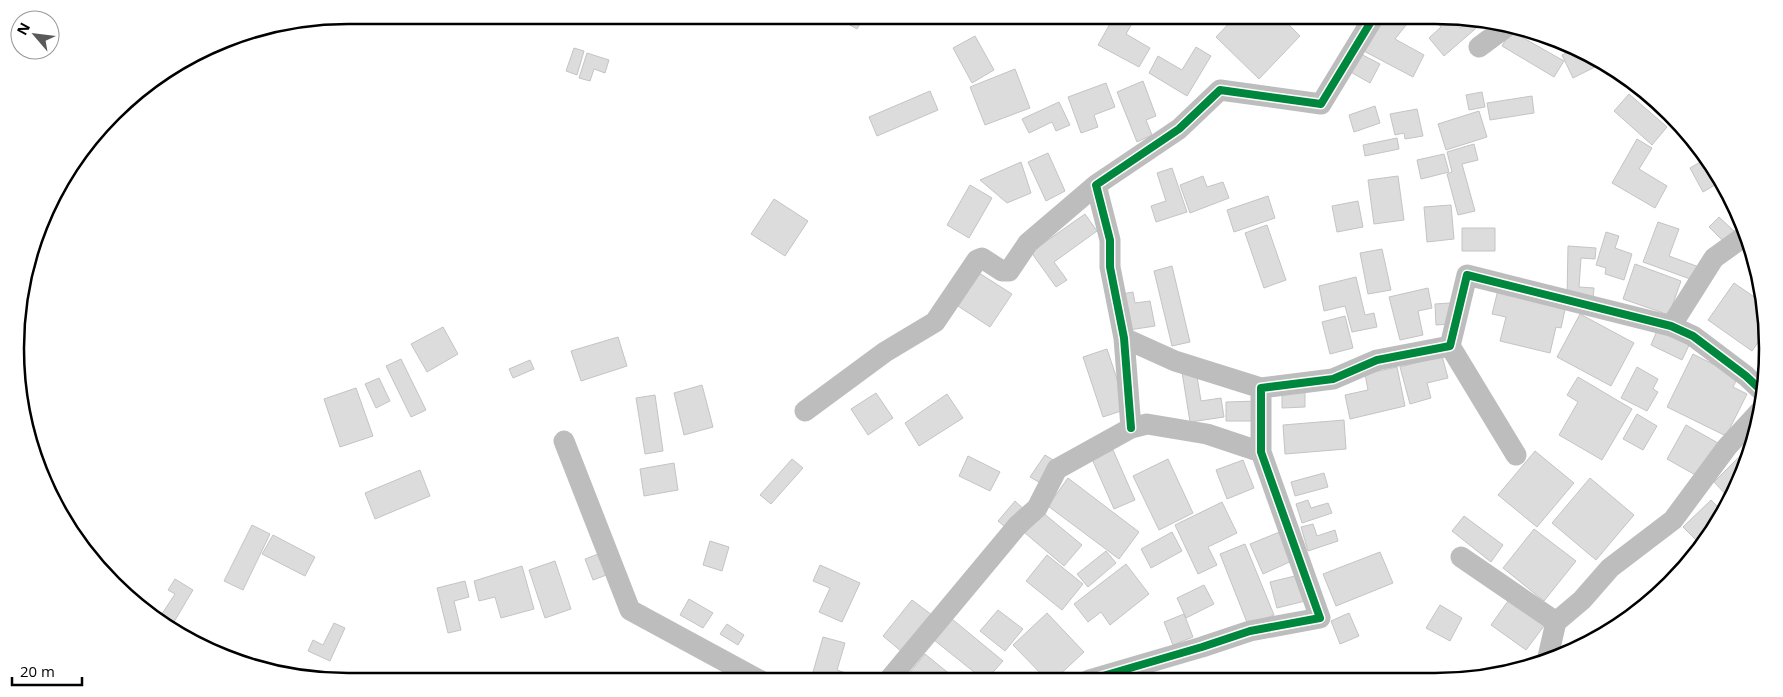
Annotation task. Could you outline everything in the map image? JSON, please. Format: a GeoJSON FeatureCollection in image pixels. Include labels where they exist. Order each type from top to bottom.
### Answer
{"type":"FeatureCollection","features":[{"type":"Feature","properties":{"kind":"street"},"geometry":{"type":"LineString","coordinates":[[805,411],[885,352],[935,322],[977,260],[982,258],[1002,271],[1009,271],[1028,243],[1096,185],[1179,129],[1220,90],[1322,104],[1370,24]]}},
{"type":"Feature","properties":{"kind":"street"},"geometry":{"type":"LineString","coordinates":[[1479,47],[1501,31]]}},
{"type":"Feature","properties":{"kind":"street"},"geometry":{"type":"LineString","coordinates":[[1096,185],[1110,240],[1110,267],[1124,338],[1132,428]]}},
{"type":"Feature","properties":{"kind":"street"},"geometry":{"type":"LineString","coordinates":[[1671,326],[1714,258],[1740,239]]}},
{"type":"Feature","properties":{"kind":"street"},"geometry":{"type":"LineString","coordinates":[[1516,455],[1450,346],[1467,274],[1671,326],[1693,336],[1757,386]]}},
{"type":"Feature","properties":{"kind":"street"},"geometry":{"type":"LineString","coordinates":[[1124,338],[1175,361],[1261,388],[1334,379],[1377,360],[1450,346]]}},
{"type":"Feature","properties":{"kind":"street"},"geometry":{"type":"LineString","coordinates":[[1112,673],[1250,630],[1320,618],[1261,452],[1261,388]]}},
{"type":"Feature","properties":{"kind":"street"},"geometry":{"type":"LineString","coordinates":[[1549,653],[1556,622],[1582,600],[1610,568],[1673,520],[1727,447],[1751,421]]}},
{"type":"Feature","properties":{"kind":"street"},"geometry":{"type":"LineString","coordinates":[[895,673],[1018,525],[1038,508],[1057,469],[1132,428],[1147,424],[1207,434],[1261,452]]}},
{"type":"Feature","properties":{"kind":"street"},"geometry":{"type":"LineString","coordinates":[[564,441],[630,610],[746,673]]}},
{"type":"Feature","properties":{"kind":"street"},"geometry":{"type":"LineString","coordinates":[[1461,557],[1556,622]]}},
{"type":"Feature","properties":{"kind":"building"},"geometry":{"type":"Polygon","coordinates":[[[848,24],[860,24],[857,29],[848,24]]]}},
{"type":"Feature","properties":{"kind":"building"},"geometry":{"type":"Polygon","coordinates":[[[1110,24],[1132,24],[1126,34],[1150,48],[1139,67],[1098,45],[1110,24]]]}},
{"type":"Feature","properties":{"kind":"building"},"geometry":{"type":"Polygon","coordinates":[[[1228,24],[1288,24],[1300,36],[1259,79],[1216,37],[1228,24]]]}},
{"type":"Feature","properties":{"kind":"building"},"geometry":{"type":"Polygon","coordinates":[[[1374,24],[1407,24],[1395,39],[1424,55],[1413,77],[1360,49],[1374,24]]]}},
{"type":"Feature","properties":{"kind":"building"},"geometry":{"type":"Polygon","coordinates":[[[1438,24],[1456,24],[1460,28],[1464,25],[1477,27],[1444,56],[1429,38],[1441,27],[1438,24]]]}},
{"type":"Feature","properties":{"kind":"building"},"geometry":{"type":"Polygon","coordinates":[[[1510,33],[1517,35],[1564,61],[1554,77],[1502,46],[1510,33]]]}},
{"type":"Feature","properties":{"kind":"building"},"geometry":{"type":"Polygon","coordinates":[[[975,36],[994,70],[972,83],[953,48],[975,36]]]}},
{"type":"Feature","properties":{"kind":"building"},"geometry":{"type":"Polygon","coordinates":[[[1196,47],[1211,56],[1187,96],[1149,73],[1158,56],[1182,70],[1196,47]]]}},
{"type":"Feature","properties":{"kind":"building"},"geometry":{"type":"Polygon","coordinates":[[[574,48],[584,51],[577,75],[566,71],[574,48]]]}},
{"type":"Feature","properties":{"kind":"building"},"geometry":{"type":"Polygon","coordinates":[[[1357,52],[1380,64],[1370,83],[1347,70],[1357,52]]]}},
{"type":"Feature","properties":{"kind":"building"},"geometry":{"type":"Polygon","coordinates":[[[1568,52],[1596,66],[1573,78],[1562,55],[1568,52]]]}},
{"type":"Feature","properties":{"kind":"building"},"geometry":{"type":"Polygon","coordinates":[[[587,53],[609,60],[605,73],[594,69],[590,81],[579,78],[587,53]]]}},
{"type":"Feature","properties":{"kind":"building"},"geometry":{"type":"Polygon","coordinates":[[[1015,69],[1030,108],[985,125],[970,87],[1015,69]]]}},
{"type":"Feature","properties":{"kind":"building"},"geometry":{"type":"Polygon","coordinates":[[[1143,81],[1156,116],[1146,120],[1152,135],[1137,142],[1117,92],[1143,81]]]}},
{"type":"Feature","properties":{"kind":"building"},"geometry":{"type":"Polygon","coordinates":[[[1106,83],[1115,107],[1094,115],[1098,127],[1081,133],[1068,97],[1106,83]]]}},
{"type":"Feature","properties":{"kind":"building"},"geometry":{"type":"Polygon","coordinates":[[[930,91],[938,110],[877,136],[869,117],[930,91]]]}},
{"type":"Feature","properties":{"kind":"building"},"geometry":{"type":"Polygon","coordinates":[[[1482,92],[1485,107],[1469,110],[1466,95],[1482,92]]]}},
{"type":"Feature","properties":{"kind":"building"},"geometry":{"type":"Polygon","coordinates":[[[1629,94],[1667,127],[1652,145],[1614,111],[1629,94]]]}},
{"type":"Feature","properties":{"kind":"building"},"geometry":{"type":"Polygon","coordinates":[[[1532,96],[1534,113],[1490,120],[1487,103],[1532,96]]]}},
{"type":"Feature","properties":{"kind":"building"},"geometry":{"type":"Polygon","coordinates":[[[1059,102],[1070,125],[1056,131],[1052,122],[1029,133],[1022,119],[1059,102]]]}},
{"type":"Feature","properties":{"kind":"building"},"geometry":{"type":"Polygon","coordinates":[[[1375,106],[1380,123],[1354,132],[1349,115],[1375,106]]]}},
{"type":"Feature","properties":{"kind":"building"},"geometry":{"type":"Polygon","coordinates":[[[1417,109],[1423,136],[1405,139],[1404,133],[1395,135],[1390,114],[1417,109]]]}},
{"type":"Feature","properties":{"kind":"building"},"geometry":{"type":"Polygon","coordinates":[[[1479,111],[1487,137],[1446,150],[1438,124],[1479,111]]]}},
{"type":"Feature","properties":{"kind":"building"},"geometry":{"type":"Polygon","coordinates":[[[1397,138],[1399,149],[1365,156],[1363,145],[1397,138]]]}},
{"type":"Feature","properties":{"kind":"building"},"geometry":{"type":"Polygon","coordinates":[[[1637,139],[1652,148],[1639,169],[1667,186],[1655,208],[1612,183],[1637,139]]]}},
{"type":"Feature","properties":{"kind":"building"},"geometry":{"type":"Polygon","coordinates":[[[1474,144],[1478,160],[1462,164],[1475,211],[1458,215],[1447,174],[1452,172],[1447,152],[1474,144]]]}},
{"type":"Feature","properties":{"kind":"building"},"geometry":{"type":"Polygon","coordinates":[[[1048,153],[1065,191],[1046,201],[1028,162],[1048,153]]]}},
{"type":"Feature","properties":{"kind":"building"},"geometry":{"type":"Polygon","coordinates":[[[1444,154],[1449,172],[1421,179],[1417,160],[1444,154]]]}},
{"type":"Feature","properties":{"kind":"building"},"geometry":{"type":"Polygon","coordinates":[[[1021,162],[1031,193],[1007,203],[980,180],[1021,162]]]}},
{"type":"Feature","properties":{"kind":"building"},"geometry":{"type":"Polygon","coordinates":[[[1700,162],[1715,185],[1703,192],[1690,168],[1700,162]]]}},
{"type":"Feature","properties":{"kind":"building"},"geometry":{"type":"Polygon","coordinates":[[[1172,168],[1187,212],[1156,222],[1151,206],[1166,201],[1157,173],[1172,168]]]}},
{"type":"Feature","properties":{"kind":"building"},"geometry":{"type":"Polygon","coordinates":[[[1203,176],[1207,187],[1223,182],[1229,198],[1190,213],[1180,185],[1203,176]]]}},
{"type":"Feature","properties":{"kind":"building"},"geometry":{"type":"Polygon","coordinates":[[[1398,176],[1404,220],[1374,224],[1368,180],[1398,176]]]}},
{"type":"Feature","properties":{"kind":"building"},"geometry":{"type":"Polygon","coordinates":[[[970,185],[992,198],[969,238],[947,225],[970,185]]]}},
{"type":"Feature","properties":{"kind":"building"},"geometry":{"type":"Polygon","coordinates":[[[1268,196],[1275,218],[1234,232],[1227,210],[1268,196]]]}},
{"type":"Feature","properties":{"kind":"building"},"geometry":{"type":"Polygon","coordinates":[[[774,199],[808,221],[785,256],[751,234],[774,199]]]}},
{"type":"Feature","properties":{"kind":"building"},"geometry":{"type":"Polygon","coordinates":[[[1358,201],[1363,227],[1337,232],[1332,206],[1358,201]]]}},
{"type":"Feature","properties":{"kind":"building"},"geometry":{"type":"Polygon","coordinates":[[[1451,205],[1454,239],[1427,242],[1424,207],[1451,205]]]}},
{"type":"Feature","properties":{"kind":"building"},"geometry":{"type":"Polygon","coordinates":[[[1085,214],[1097,231],[1054,262],[1067,280],[1056,287],[1031,252],[1085,214]]]}},
{"type":"Feature","properties":{"kind":"building"},"geometry":{"type":"Polygon","coordinates":[[[1719,217],[1735,232],[1725,243],[1709,227],[1719,217]]]}},
{"type":"Feature","properties":{"kind":"building"},"geometry":{"type":"Polygon","coordinates":[[[1658,222],[1679,229],[1669,256],[1699,267],[1693,280],[1643,262],[1658,222]]]}},
{"type":"Feature","properties":{"kind":"building"},"geometry":{"type":"Polygon","coordinates":[[[1267,225],[1286,280],[1264,288],[1245,233],[1267,225]]]}},
{"type":"Feature","properties":{"kind":"building"},"geometry":{"type":"Polygon","coordinates":[[[1462,228],[1495,228],[1495,251],[1462,251],[1462,228]]]}},
{"type":"Feature","properties":{"kind":"building"},"geometry":{"type":"Polygon","coordinates":[[[1606,232],[1619,236],[1615,248],[1632,254],[1624,280],[1605,274],[1606,268],[1596,265],[1606,232]]]}},
{"type":"Feature","properties":{"kind":"building"},"geometry":{"type":"Polygon","coordinates":[[[1568,246],[1596,248],[1595,259],[1581,258],[1579,287],[1594,288],[1593,299],[1567,297],[1568,246]]]}},
{"type":"Feature","properties":{"kind":"building"},"geometry":{"type":"Polygon","coordinates":[[[1382,249],[1391,290],[1368,294],[1360,253],[1382,249]]]}},
{"type":"Feature","properties":{"kind":"building"},"geometry":{"type":"Polygon","coordinates":[[[1635,264],[1681,281],[1669,315],[1623,299],[1635,264]]]}},
{"type":"Feature","properties":{"kind":"building"},"geometry":{"type":"Polygon","coordinates":[[[1172,266],[1190,342],[1172,346],[1154,271],[1172,266]]]}},
{"type":"Feature","properties":{"kind":"building"},"geometry":{"type":"Polygon","coordinates":[[[979,273],[1012,294],[990,327],[958,306],[979,273]]]}},
{"type":"Feature","properties":{"kind":"building"},"geometry":{"type":"Polygon","coordinates":[[[1356,277],[1365,315],[1374,313],[1377,327],[1352,332],[1345,306],[1324,311],[1319,286],[1356,277]]]}},
{"type":"Feature","properties":{"kind":"building"},"geometry":{"type":"Polygon","coordinates":[[[1734,283],[1755,297],[1759,341],[1752,351],[1708,320],[1734,283]]]}},
{"type":"Feature","properties":{"kind":"building"},"geometry":{"type":"Polygon","coordinates":[[[1428,288],[1432,308],[1418,311],[1423,335],[1400,340],[1389,297],[1428,288]]]}},
{"type":"Feature","properties":{"kind":"building"},"geometry":{"type":"Polygon","coordinates":[[[1498,290],[1566,305],[1561,328],[1556,327],[1550,353],[1500,341],[1506,317],[1492,314],[1498,290]]]}},
{"type":"Feature","properties":{"kind":"building"},"geometry":{"type":"Polygon","coordinates":[[[1133,292],[1135,303],[1150,301],[1155,326],[1129,330],[1122,294],[1133,292]]]}},
{"type":"Feature","properties":{"kind":"building"},"geometry":{"type":"Polygon","coordinates":[[[1450,303],[1451,324],[1436,325],[1435,304],[1450,303]]]}},
{"type":"Feature","properties":{"kind":"building"},"geometry":{"type":"Polygon","coordinates":[[[1580,314],[1634,343],[1611,386],[1557,357],[1580,314]]]}},
{"type":"Feature","properties":{"kind":"building"},"geometry":{"type":"Polygon","coordinates":[[[1345,316],[1353,348],[1330,354],[1322,322],[1345,316]]]}},
{"type":"Feature","properties":{"kind":"building"},"geometry":{"type":"Polygon","coordinates":[[[1659,326],[1691,341],[1682,360],[1651,345],[1659,326]]]}},
{"type":"Feature","properties":{"kind":"building"},"geometry":{"type":"Polygon","coordinates":[[[443,327],[458,354],[427,372],[411,344],[443,327]]]}},
{"type":"Feature","properties":{"kind":"building"},"geometry":{"type":"Polygon","coordinates":[[[618,337],[627,366],[581,381],[571,351],[618,337]]]}},
{"type":"Feature","properties":{"kind":"building"},"geometry":{"type":"Polygon","coordinates":[[[1107,349],[1127,409],[1103,417],[1083,357],[1107,349]]]}},
{"type":"Feature","properties":{"kind":"building"},"geometry":{"type":"Polygon","coordinates":[[[1693,354],[1738,377],[1733,387],[1747,394],[1726,436],[1667,407],[1693,354]]]}},
{"type":"Feature","properties":{"kind":"building"},"geometry":{"type":"Polygon","coordinates":[[[1442,356],[1448,378],[1427,383],[1431,398],[1410,404],[1400,367],[1442,356]]]}},
{"type":"Feature","properties":{"kind":"building"},"geometry":{"type":"Polygon","coordinates":[[[401,359],[426,410],[411,417],[386,366],[401,359]]]}},
{"type":"Feature","properties":{"kind":"building"},"geometry":{"type":"Polygon","coordinates":[[[530,360],[534,369],[513,378],[509,369],[530,360]]]}},
{"type":"Feature","properties":{"kind":"building"},"geometry":{"type":"Polygon","coordinates":[[[1397,367],[1405,406],[1350,419],[1345,395],[1368,390],[1365,374],[1397,367]]]}},
{"type":"Feature","properties":{"kind":"building"},"geometry":{"type":"Polygon","coordinates":[[[1637,367],[1658,379],[1653,389],[1658,392],[1647,411],[1621,398],[1637,367]]]}},
{"type":"Feature","properties":{"kind":"building"},"geometry":{"type":"Polygon","coordinates":[[[1196,370],[1201,401],[1221,398],[1224,417],[1190,422],[1182,372],[1196,370]]]}},
{"type":"Feature","properties":{"kind":"building"},"geometry":{"type":"Polygon","coordinates":[[[1578,377],[1632,409],[1602,460],[1559,435],[1578,402],[1567,395],[1578,377]]]}},
{"type":"Feature","properties":{"kind":"building"},"geometry":{"type":"Polygon","coordinates":[[[379,378],[390,401],[376,408],[365,384],[379,378]]]}},
{"type":"Feature","properties":{"kind":"building"},"geometry":{"type":"Polygon","coordinates":[[[702,385],[713,427],[684,435],[674,393],[702,385]]]}},
{"type":"Feature","properties":{"kind":"building"},"geometry":{"type":"Polygon","coordinates":[[[356,388],[373,436],[340,447],[324,399],[356,388]]]}},
{"type":"Feature","properties":{"kind":"building"},"geometry":{"type":"Polygon","coordinates":[[[1282,390],[1305,390],[1305,407],[1282,408],[1282,390]]]}},
{"type":"Feature","properties":{"kind":"building"},"geometry":{"type":"Polygon","coordinates":[[[876,393],[893,418],[868,435],[851,409],[876,393]]]}},
{"type":"Feature","properties":{"kind":"building"},"geometry":{"type":"Polygon","coordinates":[[[947,394],[963,418],[919,446],[905,423],[947,394]]]}},
{"type":"Feature","properties":{"kind":"building"},"geometry":{"type":"Polygon","coordinates":[[[655,395],[663,451],[645,454],[636,398],[655,395]]]}},
{"type":"Feature","properties":{"kind":"building"},"geometry":{"type":"Polygon","coordinates":[[[1259,401],[1258,421],[1226,421],[1226,402],[1259,401]]]}},
{"type":"Feature","properties":{"kind":"building"},"geometry":{"type":"Polygon","coordinates":[[[1637,414],[1657,426],[1643,450],[1623,439],[1637,414]]]}},
{"type":"Feature","properties":{"kind":"building"},"geometry":{"type":"Polygon","coordinates":[[[1344,420],[1346,449],[1285,454],[1283,425],[1344,420]]]}},
{"type":"Feature","properties":{"kind":"building"},"geometry":{"type":"Polygon","coordinates":[[[1686,425],[1718,443],[1699,477],[1667,459],[1686,425]]]}},
{"type":"Feature","properties":{"kind":"building"},"geometry":{"type":"Polygon","coordinates":[[[1113,450],[1135,500],[1114,509],[1092,459],[1113,450]]]}},
{"type":"Feature","properties":{"kind":"building"},"geometry":{"type":"Polygon","coordinates":[[[1535,451],[1574,483],[1537,527],[1498,495],[1535,451]]]}},
{"type":"Feature","properties":{"kind":"building"},"geometry":{"type":"Polygon","coordinates":[[[1045,455],[1058,463],[1044,485],[1030,477],[1045,455]]]}},
{"type":"Feature","properties":{"kind":"building"},"geometry":{"type":"Polygon","coordinates":[[[1741,455],[1725,494],[1714,482],[1741,455]]]}},
{"type":"Feature","properties":{"kind":"building"},"geometry":{"type":"Polygon","coordinates":[[[968,456],[1000,472],[990,491],[959,476],[968,456]]]}},
{"type":"Feature","properties":{"kind":"building"},"geometry":{"type":"Polygon","coordinates":[[[792,459],[803,468],[771,504],[760,495],[792,459]]]}},
{"type":"Feature","properties":{"kind":"building"},"geometry":{"type":"Polygon","coordinates":[[[1168,459],[1193,513],[1159,530],[1133,476],[1168,459]]]}},
{"type":"Feature","properties":{"kind":"building"},"geometry":{"type":"Polygon","coordinates":[[[1243,460],[1254,488],[1227,499],[1216,470],[1243,460]]]}},
{"type":"Feature","properties":{"kind":"building"},"geometry":{"type":"Polygon","coordinates":[[[674,463],[678,490],[644,496],[640,469],[674,463]]]}},
{"type":"Feature","properties":{"kind":"building"},"geometry":{"type":"Polygon","coordinates":[[[420,470],[430,496],[375,519],[365,493],[420,470]]]}},
{"type":"Feature","properties":{"kind":"building"},"geometry":{"type":"Polygon","coordinates":[[[1324,473],[1328,487],[1295,496],[1291,482],[1324,473]]]}},
{"type":"Feature","properties":{"kind":"building"},"geometry":{"type":"Polygon","coordinates":[[[1068,478],[1139,532],[1119,559],[1048,506],[1068,478]]]}},
{"type":"Feature","properties":{"kind":"building"},"geometry":{"type":"Polygon","coordinates":[[[1590,478],[1634,515],[1596,560],[1552,523],[1590,478]]]}},
{"type":"Feature","properties":{"kind":"building"},"geometry":{"type":"Polygon","coordinates":[[[1308,500],[1311,508],[1328,503],[1332,513],[1302,523],[1296,504],[1308,500]]]}},
{"type":"Feature","properties":{"kind":"building"},"geometry":{"type":"Polygon","coordinates":[[[1711,500],[1718,507],[1696,540],[1683,527],[1711,500]]]}},
{"type":"Feature","properties":{"kind":"building"},"geometry":{"type":"Polygon","coordinates":[[[1015,501],[1026,511],[1009,530],[998,521],[1015,501]]]}},
{"type":"Feature","properties":{"kind":"building"},"geometry":{"type":"Polygon","coordinates":[[[1222,502],[1237,533],[1208,547],[1217,565],[1198,574],[1175,525],[1222,502]]]}},
{"type":"Feature","properties":{"kind":"building"},"geometry":{"type":"Polygon","coordinates":[[[1042,512],[1082,545],[1064,566],[1025,533],[1042,512]]]}},
{"type":"Feature","properties":{"kind":"building"},"geometry":{"type":"Polygon","coordinates":[[[1464,516],[1503,545],[1491,562],[1452,531],[1464,516]]]}},
{"type":"Feature","properties":{"kind":"building"},"geometry":{"type":"Polygon","coordinates":[[[1313,524],[1317,536],[1335,530],[1338,541],[1308,551],[1301,527],[1313,524]]]}},
{"type":"Feature","properties":{"kind":"building"},"geometry":{"type":"Polygon","coordinates":[[[252,525],[270,534],[243,590],[224,581],[252,525]]]}},
{"type":"Feature","properties":{"kind":"building"},"geometry":{"type":"Polygon","coordinates":[[[1534,529],[1576,561],[1544,601],[1503,568],[1534,529]]]}},
{"type":"Feature","properties":{"kind":"building"},"geometry":{"type":"Polygon","coordinates":[[[1282,531],[1294,560],[1263,574],[1250,544],[1282,531]]]}},
{"type":"Feature","properties":{"kind":"building"},"geometry":{"type":"Polygon","coordinates":[[[1172,532],[1182,551],[1151,568],[1141,549],[1172,532]]]}},
{"type":"Feature","properties":{"kind":"building"},"geometry":{"type":"Polygon","coordinates":[[[273,535],[315,557],[305,576],[262,554],[273,535]]]}},
{"type":"Feature","properties":{"kind":"building"},"geometry":{"type":"Polygon","coordinates":[[[710,541],[729,547],[722,571],[703,565],[710,541]]]}},
{"type":"Feature","properties":{"kind":"building"},"geometry":{"type":"Polygon","coordinates":[[[1245,544],[1274,615],[1248,625],[1220,554],[1245,544]]]}},
{"type":"Feature","properties":{"kind":"building"},"geometry":{"type":"Polygon","coordinates":[[[1106,551],[1116,563],[1088,587],[1077,574],[1106,551]]]}},
{"type":"Feature","properties":{"kind":"building"},"geometry":{"type":"Polygon","coordinates":[[[1380,552],[1393,583],[1336,606],[1323,574],[1380,552]]]}},
{"type":"Feature","properties":{"kind":"building"},"geometry":{"type":"Polygon","coordinates":[[[601,553],[609,574],[593,580],[585,559],[601,553]]]}},
{"type":"Feature","properties":{"kind":"building"},"geometry":{"type":"Polygon","coordinates":[[[1047,555],[1083,584],[1062,610],[1026,581],[1047,555]]]}},
{"type":"Feature","properties":{"kind":"building"},"geometry":{"type":"Polygon","coordinates":[[[555,561],[571,609],[545,618],[529,570],[555,561]]]}},
{"type":"Feature","properties":{"kind":"building"},"geometry":{"type":"Polygon","coordinates":[[[1126,564],[1149,594],[1110,625],[1101,612],[1088,622],[1074,604],[1126,564]]]}},
{"type":"Feature","properties":{"kind":"building"},"geometry":{"type":"Polygon","coordinates":[[[820,565],[860,583],[842,622],[819,612],[830,588],[813,581],[820,565]]]}},
{"type":"Feature","properties":{"kind":"building"},"geometry":{"type":"Polygon","coordinates":[[[522,566],[534,609],[501,618],[495,597],[479,601],[474,581],[522,566]]]}},
{"type":"Feature","properties":{"kind":"building"},"geometry":{"type":"Polygon","coordinates":[[[1299,575],[1305,601],[1277,608],[1270,582],[1299,575]]]}},
{"type":"Feature","properties":{"kind":"building"},"geometry":{"type":"Polygon","coordinates":[[[175,579],[193,590],[174,622],[162,614],[175,594],[168,590],[175,579]]]}},
{"type":"Feature","properties":{"kind":"building"},"geometry":{"type":"Polygon","coordinates":[[[465,581],[469,597],[454,601],[461,630],[448,633],[437,588],[465,581]]]}},
{"type":"Feature","properties":{"kind":"building"},"geometry":{"type":"Polygon","coordinates":[[[1204,585],[1214,604],[1186,618],[1177,598],[1204,585]]]}},
{"type":"Feature","properties":{"kind":"building"},"geometry":{"type":"Polygon","coordinates":[[[1513,594],[1544,626],[1526,650],[1491,625],[1513,594]]]}},
{"type":"Feature","properties":{"kind":"building"},"geometry":{"type":"Polygon","coordinates":[[[689,599],[713,613],[703,628],[680,615],[689,599]]]}},
{"type":"Feature","properties":{"kind":"building"},"geometry":{"type":"Polygon","coordinates":[[[912,600],[932,615],[902,652],[883,636],[912,600]]]}},
{"type":"Feature","properties":{"kind":"building"},"geometry":{"type":"Polygon","coordinates":[[[1440,605],[1462,618],[1450,641],[1426,628],[1440,605]]]}},
{"type":"Feature","properties":{"kind":"building"},"geometry":{"type":"Polygon","coordinates":[[[998,610],[1023,629],[1005,651],[980,631],[998,610]]]}},
{"type":"Feature","properties":{"kind":"building"},"geometry":{"type":"Polygon","coordinates":[[[1047,613],[1084,652],[1062,673],[1040,673],[1013,645],[1047,613]]]}},
{"type":"Feature","properties":{"kind":"building"},"geometry":{"type":"Polygon","coordinates":[[[1349,613],[1359,636],[1340,644],[1331,621],[1349,613]]]}},
{"type":"Feature","properties":{"kind":"building"},"geometry":{"type":"Polygon","coordinates":[[[1184,614],[1193,637],[1173,645],[1164,622],[1184,614]]]}},
{"type":"Feature","properties":{"kind":"building"},"geometry":{"type":"Polygon","coordinates":[[[952,619],[1003,661],[992,673],[975,673],[934,640],[952,619]]]}},
{"type":"Feature","properties":{"kind":"building"},"geometry":{"type":"Polygon","coordinates":[[[334,623],[345,628],[330,661],[308,651],[313,640],[323,645],[334,623]]]}},
{"type":"Feature","properties":{"kind":"building"},"geometry":{"type":"Polygon","coordinates":[[[727,624],[744,635],[738,645],[720,634],[727,624]]]}},
{"type":"Feature","properties":{"kind":"building"},"geometry":{"type":"Polygon","coordinates":[[[823,637],[845,643],[837,670],[846,673],[813,673],[823,637]]]}},
{"type":"Feature","properties":{"kind":"building"},"geometry":{"type":"Polygon","coordinates":[[[925,654],[948,673],[909,673],[925,654]]]}},
{"type":"Feature","properties":{"kind":"cycle path"},"geometry":{"type":"LineString","coordinates":[[1131,428],[1124,338],[1110,267],[1110,240],[1096,185],[1179,129],[1220,90],[1321,104],[1370,24]]}},
{"type":"Feature","properties":{"kind":"cycle path"},"geometry":{"type":"LineString","coordinates":[[1113,673],[1250,631],[1320,618],[1261,452],[1261,388],[1333,379],[1377,360],[1450,346],[1467,275],[1671,326],[1693,336],[1757,386]]}}]}
